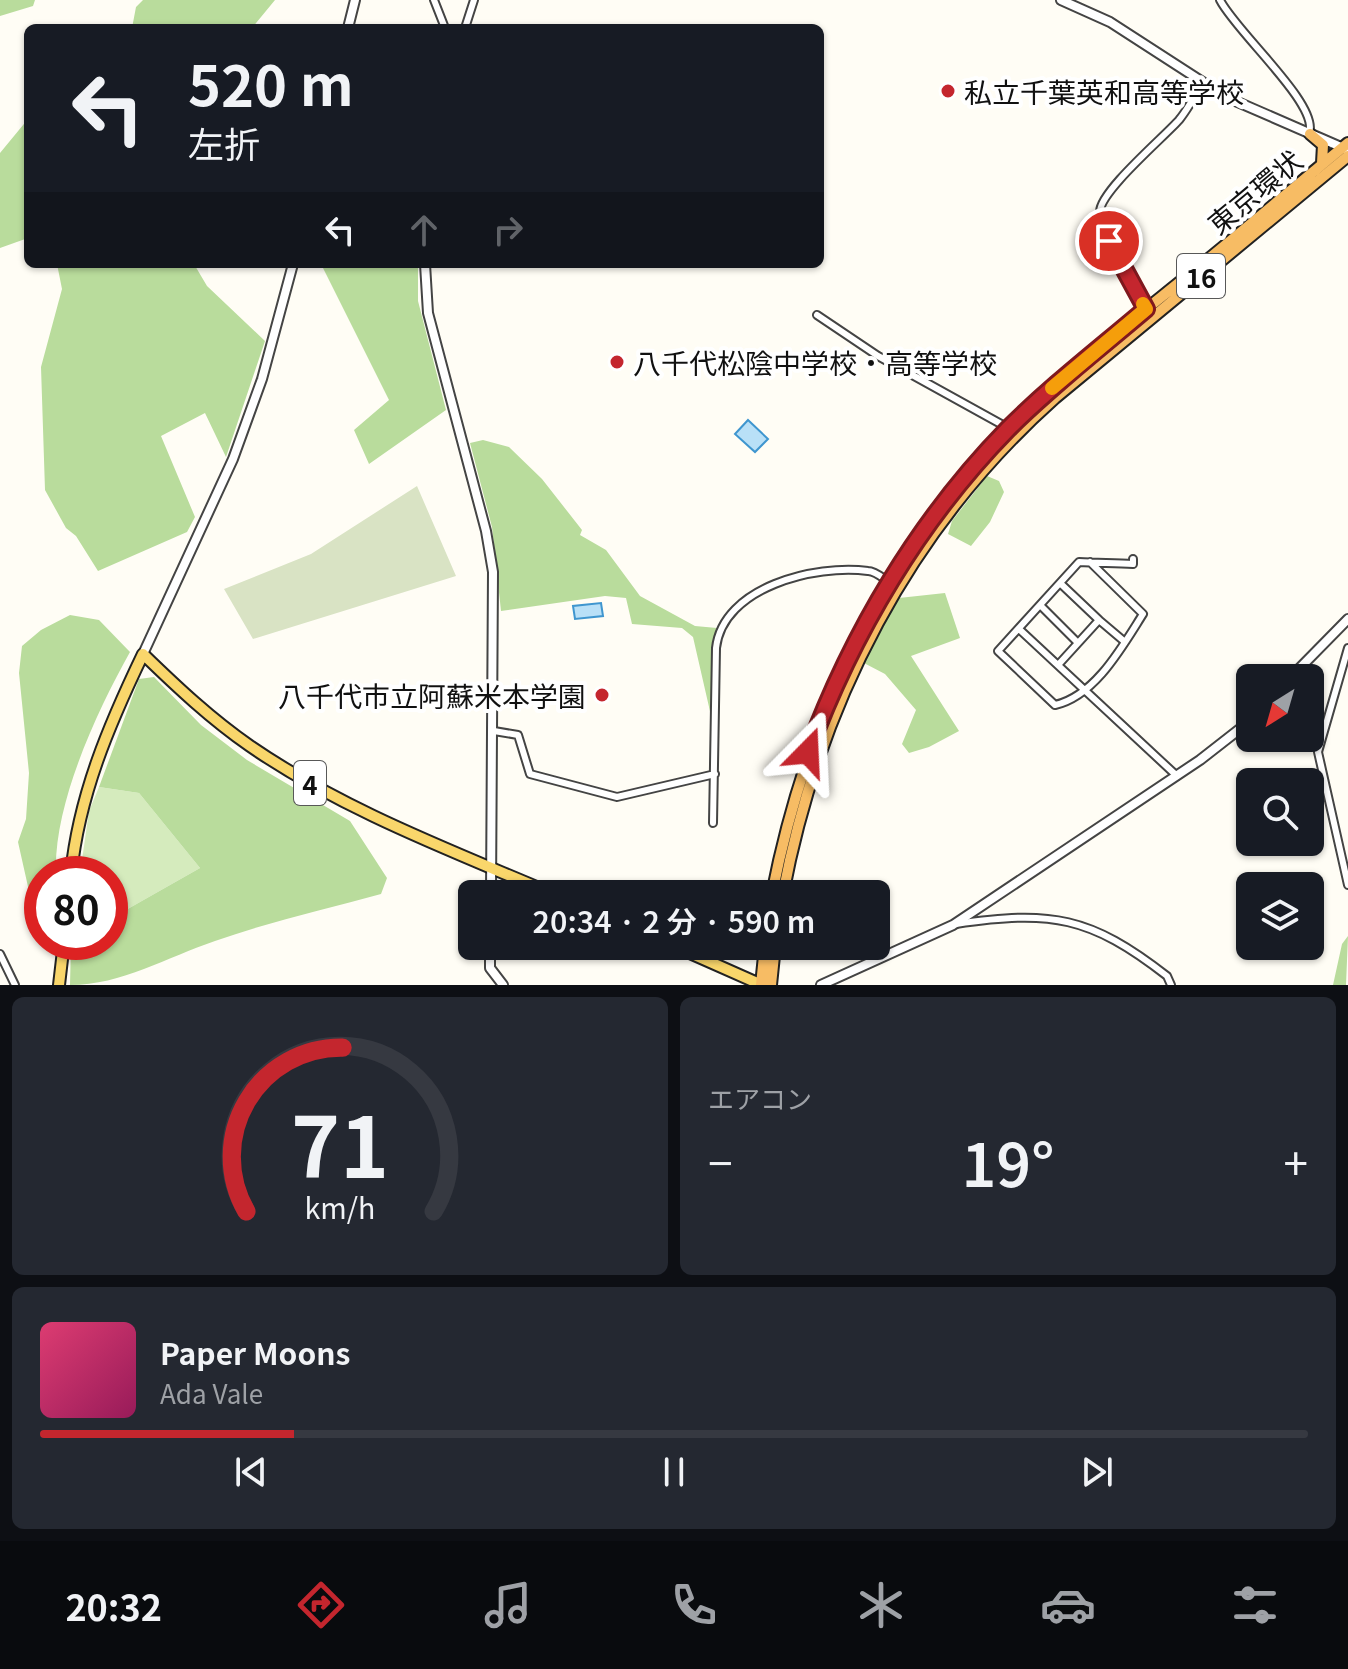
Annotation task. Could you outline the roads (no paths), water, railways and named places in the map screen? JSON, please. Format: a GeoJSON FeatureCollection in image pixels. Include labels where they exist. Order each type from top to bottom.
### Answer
{"type":"FeatureCollection","features":[{"type":"Feature","properties":{"kind":"highway"},"geometry":{"type":"LineString","coordinates":[[1310,134],[1325,151],[1321,165]]}},
{"type":"Feature","properties":{"kind":"highway","name":"東京環状"},"geometry":{"type":"LineString","coordinates":[[1148,314],[1347,149]]}},
{"type":"Feature","properties":{"kind":"highway","name":"東京環状"},"geometry":{"type":"LineString","coordinates":[[775,880],[794,797],[814,736],[860,632],[889,582],[963,480],[1012,432],[1148,314],[1321,165],[1347,149]]}},
{"type":"Feature","properties":{"kind":"highway","name":"東京環状"},"geometry":{"type":"LineString","coordinates":[[786,880],[800,812],[820,748],[871,633],[931,537],[1012,432]]}},
{"type":"Feature","properties":{"kind":"highway"},"geometry":{"type":"LineString","coordinates":[[762,985],[764,960]]}},
{"type":"Feature","properties":{"kind":"highway"},"geometry":{"type":"LineString","coordinates":[[771,985],[774,960]]}},
{"type":"Feature","properties":{"kind":"main road","name":"4"},"geometry":{"type":"LineString","coordinates":[[143,654],[204,711],[293,773],[359,809],[520,880]]}},
{"type":"Feature","properties":{"kind":"main road"},"geometry":{"type":"LineString","coordinates":[[73,856],[77,829],[97,758],[143,654]]}},
{"type":"Feature","properties":{"kind":"main road"},"geometry":{"type":"LineString","coordinates":[[59,985],[62,960]]}},
{"type":"Feature","properties":{"kind":"main road"},"geometry":{"type":"LineString","coordinates":[[706,960],[762,985]]}},
{"type":"Feature","properties":{"kind":"street"},"geometry":{"type":"LineString","coordinates":[[349,24],[355,0]]}},
{"type":"Feature","properties":{"kind":"street"},"geometry":{"type":"LineString","coordinates":[[434,0],[443,24]]}},
{"type":"Feature","properties":{"kind":"street"},"geometry":{"type":"LineString","coordinates":[[466,24],[474,0]]}},
{"type":"Feature","properties":{"kind":"street"},"geometry":{"type":"LineString","coordinates":[[1061,0],[1110,22],[1202,83],[1347,149]]}},
{"type":"Feature","properties":{"kind":"street"},"geometry":{"type":"LineString","coordinates":[[1220,0],[1254,48],[1303,101],[1311,121],[1310,134]]}},
{"type":"Feature","properties":{"kind":"street"},"geometry":{"type":"LineString","coordinates":[[1148,314],[1109,241],[1100,211],[1102,202],[1180,118],[1202,83]]}},
{"type":"Feature","properties":{"kind":"street"},"geometry":{"type":"LineString","coordinates":[[143,654],[206,522],[262,379],[292,268]]}},
{"type":"Feature","properties":{"kind":"street"},"geometry":{"type":"LineString","coordinates":[[425,268],[428,313],[486,531],[493,572],[491,880]]}},
{"type":"Feature","properties":{"kind":"street"},"geometry":{"type":"LineString","coordinates":[[817,315],[878,356],[1012,432]]}},
{"type":"Feature","properties":{"kind":"street"},"geometry":{"type":"LineString","coordinates":[[1090,562],[1143,614],[1086,690],[1072,701],[1055,705],[998,651],[1079,562],[1090,562],[1133,564],[1133,559]]}},
{"type":"Feature","properties":{"kind":"street"},"geometry":{"type":"LineString","coordinates":[[713,823],[716,648],[718,634],[728,613],[775,582],[823,573],[870,570],[889,582]]}},
{"type":"Feature","properties":{"kind":"street"},"geometry":{"type":"LineString","coordinates":[[1060,583],[1125,642]]}},
{"type":"Feature","properties":{"kind":"street"},"geometry":{"type":"LineString","coordinates":[[1040,605],[1078,643]]}},
{"type":"Feature","properties":{"kind":"street"},"geometry":{"type":"LineString","coordinates":[[1304,664],[1348,619]]}},
{"type":"Feature","properties":{"kind":"street"},"geometry":{"type":"LineString","coordinates":[[1058,665],[1099,620]]}},
{"type":"Feature","properties":{"kind":"street"},"geometry":{"type":"LineString","coordinates":[[1019,629],[1177,776]]}},
{"type":"Feature","properties":{"kind":"street"},"geometry":{"type":"LineString","coordinates":[[1348,652],[1318,752],[1348,885]]}},
{"type":"Feature","properties":{"kind":"street"},"geometry":{"type":"LineString","coordinates":[[494,731],[518,735],[530,774],[617,797],[715,774]]}},
{"type":"Feature","properties":{"kind":"street"},"geometry":{"type":"LineString","coordinates":[[821,985],[953,925],[1177,776],[1236,732]]}},
{"type":"Feature","properties":{"kind":"street"},"geometry":{"type":"LineString","coordinates":[[953,925],[1028,917],[1079,923],[1106,933],[1167,976],[1171,985]]}},
{"type":"Feature","properties":{"kind":"street"},"geometry":{"type":"LineString","coordinates":[[0,954],[15,985]]}},
{"type":"Feature","properties":{"kind":"street"},"geometry":{"type":"LineString","coordinates":[[490,960],[490,968],[503,985]]}},
{"type":"Feature","properties":{"kind":"water"},"geometry":{"type":"Polygon","coordinates":[[[748,420],[768,439],[755,452],[735,434],[748,420]]]}},
{"type":"Feature","properties":{"kind":"water"},"geometry":{"type":"Polygon","coordinates":[[[601,603],[603,616],[575,619],[573,606],[601,603]]]}},
{"type":"Feature","properties":{"kind":"place","name":"私立千葉英和高等学校"},"geometry":{"type":"Point","coordinates":[948,91]}},
{"type":"Feature","properties":{"kind":"place","name":"八千代松陰中学校・高等学校"},"geometry":{"type":"Point","coordinates":[617,362]}},
{"type":"Feature","properties":{"kind":"place","name":"八千代市立阿蘇米本学園"},"geometry":{"type":"Point","coordinates":[602,695]}}]}
